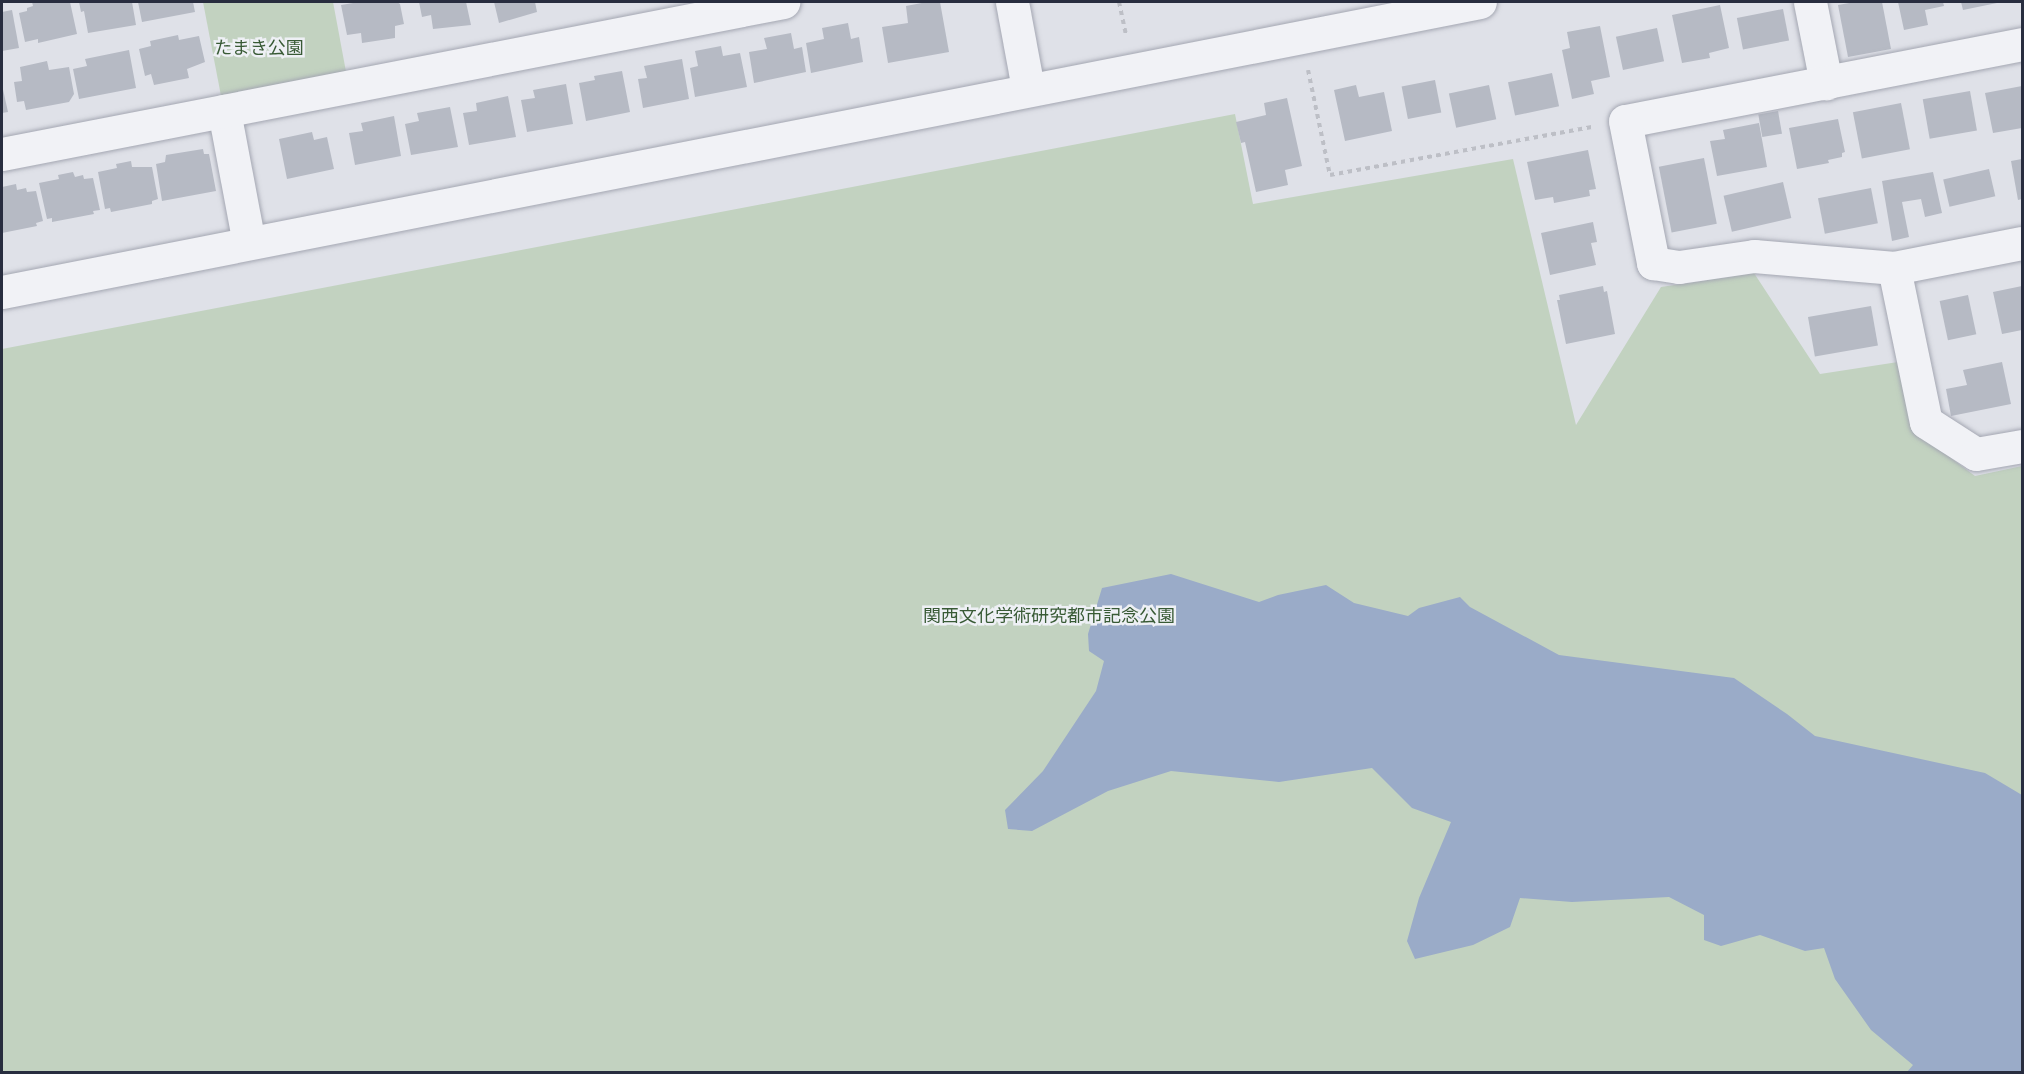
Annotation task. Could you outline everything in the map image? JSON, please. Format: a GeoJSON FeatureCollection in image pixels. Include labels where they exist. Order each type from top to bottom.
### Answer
{"type":"FeatureCollection","features":[{"type":"Feature","properties":{"kind":"street"},"geometry":{"type":"LineString","coordinates":[[2,154],[783,2]]}},
{"type":"Feature","properties":{"kind":"street"},"geometry":{"type":"LineString","coordinates":[[1011,2],[1028,88]]}},
{"type":"Feature","properties":{"kind":"street"},"geometry":{"type":"LineString","coordinates":[[2,292],[1028,88],[1480,2]]}},
{"type":"Feature","properties":{"kind":"street"},"geometry":{"type":"LineString","coordinates":[[1810,2],[1826,83]]}},
{"type":"Feature","properties":{"kind":"street"},"geometry":{"type":"LineString","coordinates":[[2022,44],[1625,121],[1653,262],[1679,267],[1754,256],[1894,268],[2022,243]]}},
{"type":"Feature","properties":{"kind":"street"},"geometry":{"type":"LineString","coordinates":[[224,111],[249,243]]}},
{"type":"Feature","properties":{"kind":"street"},"geometry":{"type":"LineString","coordinates":[[1894,268],[1926,422],[1976,454],[2022,446]]}},
{"type":"Feature","properties":{"kind":"path"},"geometry":{"type":"LineString","coordinates":[[1119,2],[1126,34]]}},
{"type":"Feature","properties":{"kind":"path"},"geometry":{"type":"LineString","coordinates":[[1308,69],[1330,175],[1625,121]]}},
{"type":"Feature","properties":{"kind":"green space","name":"たまき公園"},"geometry":{"type":"Polygon","coordinates":[[[203,2],[333,2],[347,77],[222,101],[203,2]]]}},
{"type":"Feature","properties":{"kind":"green space","name":"関西文化学術研究都市記念公園"},"geometry":{"type":"Polygon","coordinates":[[[1235,114],[1253,204],[1513,159],[1576,425],[1661,287],[1754,273],[1820,374],[1898,362],[1919,434],[1975,476],[2022,466],[2022,1072],[2,1072],[2,349],[1235,114]]]}},
{"type":"Feature","properties":{"kind":"water"},"geometry":{"type":"Polygon","coordinates":[[[1171,574],[1259,602],[1278,595],[1326,585],[1354,603],[1408,616],[1419,608],[1460,597],[1470,607],[1559,655],[1734,678],[1815,736],[1985,773],[2022,795],[2022,1072],[1907,1072],[1913,1065],[1871,1030],[1835,979],[1824,948],[1805,951],[1760,935],[1721,946],[1704,940],[1704,915],[1669,897],[1572,902],[1520,898],[1510,927],[1473,945],[1415,959],[1407,941],[1419,898],[1451,822],[1412,808],[1372,768],[1279,782],[1171,771],[1108,791],[1032,831],[1008,829],[1005,810],[1043,771],[1096,691],[1104,661],[1089,651],[1088,634],[1102,588],[1171,574]]]}},
{"type":"Feature","properties":{"kind":"building"},"geometry":{"type":"Polygon","coordinates":[[[32,2],[70,2],[77,34],[38,43],[38,39],[25,42],[19,13],[33,6],[32,2]]]}},
{"type":"Feature","properties":{"kind":"building"},"geometry":{"type":"Polygon","coordinates":[[[79,2],[132,2],[136,25],[88,33],[84,11],[81,12],[79,2]]]}},
{"type":"Feature","properties":{"kind":"building"},"geometry":{"type":"Polygon","coordinates":[[[138,2],[193,2],[195,12],[142,22],[138,2]]]}},
{"type":"Feature","properties":{"kind":"building"},"geometry":{"type":"Polygon","coordinates":[[[359,2],[397,2],[400,4],[404,24],[395,26],[395,38],[362,43],[361,33],[347,35],[341,5],[359,2]]]}},
{"type":"Feature","properties":{"kind":"building"},"geometry":{"type":"Polygon","coordinates":[[[419,2],[466,2],[471,25],[433,29],[431,15],[422,17],[419,2]]]}},
{"type":"Feature","properties":{"kind":"building"},"geometry":{"type":"Polygon","coordinates":[[[494,2],[535,2],[537,12],[499,23],[494,2]]]}},
{"type":"Feature","properties":{"kind":"building"},"geometry":{"type":"Polygon","coordinates":[[[940,2],[949,52],[888,63],[882,27],[908,23],[906,6],[940,2]]]}},
{"type":"Feature","properties":{"kind":"building"},"geometry":{"type":"Polygon","coordinates":[[[1855,2],[1882,2],[1891,49],[1848,57],[1838,5],[1855,2]]]}},
{"type":"Feature","properties":{"kind":"building"},"geometry":{"type":"Polygon","coordinates":[[[1898,2],[1943,2],[1944,6],[1925,10],[1928,25],[1904,30],[1898,2]]]}},
{"type":"Feature","properties":{"kind":"building"},"geometry":{"type":"Polygon","coordinates":[[[1961,2],[1996,2],[1997,3],[1963,10],[1961,2]]]}},
{"type":"Feature","properties":{"kind":"building"},"geometry":{"type":"Polygon","coordinates":[[[1720,5],[1729,48],[1709,53],[1710,58],[1682,63],[1672,15],[1720,5]]]}},
{"type":"Feature","properties":{"kind":"building"},"geometry":{"type":"Polygon","coordinates":[[[1783,9],[1789,40],[1743,49],[1737,18],[1783,9]]]}},
{"type":"Feature","properties":{"kind":"building"},"geometry":{"type":"Polygon","coordinates":[[[12,10],[19,48],[2,51],[2,12],[12,10]]]}},
{"type":"Feature","properties":{"kind":"building"},"geometry":{"type":"Polygon","coordinates":[[[848,23],[851,39],[859,37],[863,62],[811,73],[806,43],[824,39],[822,28],[848,23]]]}},
{"type":"Feature","properties":{"kind":"building"},"geometry":{"type":"Polygon","coordinates":[[[1600,26],[1610,77],[1591,81],[1594,94],[1572,99],[1562,50],[1570,48],[1567,32],[1600,26]]]}},
{"type":"Feature","properties":{"kind":"building"},"geometry":{"type":"Polygon","coordinates":[[[1657,28],[1664,61],[1623,70],[1616,37],[1657,28]]]}},
{"type":"Feature","properties":{"kind":"building"},"geometry":{"type":"Polygon","coordinates":[[[791,33],[794,49],[802,47],[806,72],[754,83],[749,52],[767,49],[764,38],[791,33]]]}},
{"type":"Feature","properties":{"kind":"building"},"geometry":{"type":"Polygon","coordinates":[[[178,35],[179,40],[199,36],[205,62],[187,69],[189,78],[154,85],[151,74],[145,76],[139,49],[151,46],[150,41],[178,35]]]}},
{"type":"Feature","properties":{"kind":"building"},"geometry":{"type":"Polygon","coordinates":[[[721,46],[723,56],[740,53],[747,87],[695,97],[690,68],[698,66],[695,51],[721,46]]]}},
{"type":"Feature","properties":{"kind":"building"},"geometry":{"type":"Polygon","coordinates":[[[129,50],[136,88],[79,99],[73,69],[87,66],[85,59],[129,50]]]}},
{"type":"Feature","properties":{"kind":"building"},"geometry":{"type":"Polygon","coordinates":[[[682,59],[689,99],[643,108],[638,79],[647,78],[644,66],[682,59]]]}},
{"type":"Feature","properties":{"kind":"building"},"geometry":{"type":"Polygon","coordinates":[[[47,61],[49,70],[69,67],[74,94],[69,102],[26,110],[24,101],[17,102],[14,82],[22,81],[20,67],[47,61]]]}},
{"type":"Feature","properties":{"kind":"building"},"geometry":{"type":"Polygon","coordinates":[[[622,71],[630,112],[586,121],[579,83],[595,80],[594,76],[622,71]]]}},
{"type":"Feature","properties":{"kind":"building"},"geometry":{"type":"Polygon","coordinates":[[[1552,73],[1559,106],[1515,116],[1508,82],[1552,73]]]}},
{"type":"Feature","properties":{"kind":"building"},"geometry":{"type":"Polygon","coordinates":[[[1435,80],[1441,112],[1408,119],[1402,86],[1435,80]]]}},
{"type":"Feature","properties":{"kind":"building"},"geometry":{"type":"Polygon","coordinates":[[[566,84],[573,124],[527,132],[521,100],[535,98],[533,90],[566,84]]]}},
{"type":"Feature","properties":{"kind":"building"},"geometry":{"type":"Polygon","coordinates":[[[2,85],[8,112],[2,113],[2,85]]]}},
{"type":"Feature","properties":{"kind":"building"},"geometry":{"type":"Polygon","coordinates":[[[1356,85],[1359,97],[1384,92],[1392,131],[1345,141],[1334,90],[1356,85]]]}},
{"type":"Feature","properties":{"kind":"building"},"geometry":{"type":"Polygon","coordinates":[[[1489,85],[1496,119],[1456,128],[1449,94],[1489,85]]]}},
{"type":"Feature","properties":{"kind":"building"},"geometry":{"type":"Polygon","coordinates":[[[2022,86],[2022,128],[1993,133],[1985,93],[2022,86]]]}},
{"type":"Feature","properties":{"kind":"building"},"geometry":{"type":"Polygon","coordinates":[[[1970,91],[1977,130],[1930,139],[1923,99],[1970,91]]]}},
{"type":"Feature","properties":{"kind":"building"},"geometry":{"type":"Polygon","coordinates":[[[508,96],[516,137],[469,145],[463,113],[477,111],[476,103],[508,96]]]}},
{"type":"Feature","properties":{"kind":"building"},"geometry":{"type":"Polygon","coordinates":[[[1287,98],[1302,166],[1285,170],[1288,185],[1256,192],[1245,142],[1241,143],[1236,122],[1266,115],[1264,103],[1287,98]]]}},
{"type":"Feature","properties":{"kind":"building"},"geometry":{"type":"Polygon","coordinates":[[[1901,103],[1910,149],[1862,158],[1853,112],[1901,103]]]}},
{"type":"Feature","properties":{"kind":"building"},"geometry":{"type":"Polygon","coordinates":[[[450,107],[458,147],[411,155],[405,124],[419,121],[417,113],[450,107]]]}},
{"type":"Feature","properties":{"kind":"building"},"geometry":{"type":"Polygon","coordinates":[[[1778,111],[1782,134],[1762,137],[1758,114],[1778,111]]]}},
{"type":"Feature","properties":{"kind":"building"},"geometry":{"type":"Polygon","coordinates":[[[394,116],[401,156],[355,165],[349,133],[363,131],[361,123],[394,116]]]}},
{"type":"Feature","properties":{"kind":"building"},"geometry":{"type":"Polygon","coordinates":[[[1838,119],[1845,152],[1842,153],[1842,157],[1828,160],[1829,163],[1797,169],[1789,128],[1838,119]]]}},
{"type":"Feature","properties":{"kind":"building"},"geometry":{"type":"Polygon","coordinates":[[[1759,123],[1767,167],[1717,176],[1710,141],[1725,139],[1723,130],[1759,123]]]}},
{"type":"Feature","properties":{"kind":"building"},"geometry":{"type":"Polygon","coordinates":[[[312,132],[314,140],[327,137],[334,169],[287,179],[279,139],[312,132]]]}},
{"type":"Feature","properties":{"kind":"building"},"geometry":{"type":"Polygon","coordinates":[[[203,149],[204,154],[209,154],[216,191],[162,201],[156,164],[165,162],[166,155],[203,149]]]}},
{"type":"Feature","properties":{"kind":"building"},"geometry":{"type":"Polygon","coordinates":[[[1588,150],[1596,189],[1589,190],[1590,196],[1554,203],[1553,197],[1535,200],[1527,162],[1588,150]]]}},
{"type":"Feature","properties":{"kind":"building"},"geometry":{"type":"Polygon","coordinates":[[[1704,158],[1717,224],[1672,233],[1659,167],[1704,158]]]}},
{"type":"Feature","properties":{"kind":"building"},"geometry":{"type":"Polygon","coordinates":[[[2022,159],[2022,199],[2018,200],[2011,161],[2022,159]]]}},
{"type":"Feature","properties":{"kind":"building"},"geometry":{"type":"Polygon","coordinates":[[[131,161],[132,167],[152,167],[158,199],[152,201],[152,204],[111,212],[110,208],[105,209],[98,172],[117,168],[116,164],[131,161]]]}},
{"type":"Feature","properties":{"kind":"building"},"geometry":{"type":"Polygon","coordinates":[[[1989,169],[1995,196],[1950,207],[1943,180],[1989,169]]]}},
{"type":"Feature","properties":{"kind":"building"},"geometry":{"type":"Polygon","coordinates":[[[73,172],[75,177],[83,175],[84,179],[93,178],[100,210],[93,211],[94,214],[52,222],[52,218],[47,219],[39,183],[59,179],[58,175],[73,172]]]}},
{"type":"Feature","properties":{"kind":"building"},"geometry":{"type":"Polygon","coordinates":[[[1933,172],[1942,213],[1925,217],[1921,199],[1902,202],[1909,237],[1892,241],[1882,181],[1933,172]]]}},
{"type":"Feature","properties":{"kind":"building"},"geometry":{"type":"Polygon","coordinates":[[[1783,182],[1791,218],[1732,232],[1724,196],[1783,182]]]}},
{"type":"Feature","properties":{"kind":"building"},"geometry":{"type":"Polygon","coordinates":[[[16,184],[17,190],[26,188],[27,192],[36,191],[43,221],[36,223],[37,226],[2,233],[2,187],[16,184]]]}},
{"type":"Feature","properties":{"kind":"building"},"geometry":{"type":"Polygon","coordinates":[[[1871,188],[1878,223],[1825,234],[1818,198],[1871,188]]]}},
{"type":"Feature","properties":{"kind":"building"},"geometry":{"type":"Polygon","coordinates":[[[1593,222],[1597,242],[1591,243],[1596,265],[1550,275],[1541,233],[1593,222]]]}},
{"type":"Feature","properties":{"kind":"building"},"geometry":{"type":"Polygon","coordinates":[[[1603,286],[1604,292],[1607,291],[1615,334],[1566,344],[1557,300],[1560,300],[1559,295],[1603,286]]]}},
{"type":"Feature","properties":{"kind":"building"},"geometry":{"type":"Polygon","coordinates":[[[2022,286],[2022,330],[2002,334],[1993,292],[2022,286]]]}},
{"type":"Feature","properties":{"kind":"building"},"geometry":{"type":"Polygon","coordinates":[[[1968,295],[1976,334],[1948,340],[1940,301],[1968,295]]]}},
{"type":"Feature","properties":{"kind":"building"},"geometry":{"type":"Polygon","coordinates":[[[1871,306],[1878,345],[1815,357],[1808,317],[1871,306]]]}},
{"type":"Feature","properties":{"kind":"building"},"geometry":{"type":"Polygon","coordinates":[[[2002,362],[2011,404],[1951,416],[1946,389],[1967,385],[1963,370],[2002,362]]]}}]}
